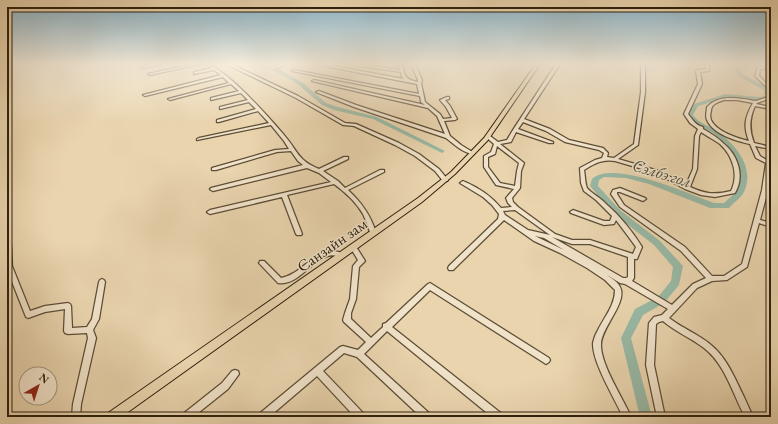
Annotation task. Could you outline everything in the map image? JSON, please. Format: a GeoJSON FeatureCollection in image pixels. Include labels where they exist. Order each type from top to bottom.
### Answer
{"type":"FeatureCollection","features":[{"type":"Feature","properties":{"kind":"main road","name":"Санзайн зам"},"geometry":{"type":"LineString","coordinates":[[112,417],[373,233],[445,180],[488,137],[524,84]]}},
{"type":"Feature","properties":{"kind":"street"},"geometry":{"type":"LineString","coordinates":[[145,95],[191,84]]}},
{"type":"Feature","properties":{"kind":"street"},"geometry":{"type":"LineString","coordinates":[[170,99],[229,84]]}},
{"type":"Feature","properties":{"kind":"street"},"geometry":{"type":"LineString","coordinates":[[233,84],[272,124],[292,150],[307,166],[319,171],[336,182],[363,209],[370,221],[373,233]]}},
{"type":"Feature","properties":{"kind":"street"},"geometry":{"type":"LineString","coordinates":[[268,84],[344,124],[355,125],[397,144],[417,155],[437,170],[445,180]]}},
{"type":"Feature","properties":{"kind":"street"},"geometry":{"type":"LineString","coordinates":[[326,84],[433,109]]}},
{"type":"Feature","properties":{"kind":"street"},"geometry":{"type":"LineString","coordinates":[[362,84],[421,95]]}},
{"type":"Feature","properties":{"kind":"street"},"geometry":{"type":"LineString","coordinates":[[420,84],[421,95],[425,104],[433,109],[441,120],[448,137]]}},
{"type":"Feature","properties":{"kind":"street"},"geometry":{"type":"LineString","coordinates":[[496,144],[509,141],[545,84]]}},
{"type":"Feature","properties":{"kind":"street"},"geometry":{"type":"LineString","coordinates":[[616,158],[636,145],[643,84]]}},
{"type":"Feature","properties":{"kind":"street"},"geometry":{"type":"LineString","coordinates":[[488,137],[522,163],[518,171],[517,188],[509,198],[511,203],[516,208],[553,235],[572,242],[590,242],[635,257],[639,247],[628,229],[614,217],[599,200],[586,190],[583,182],[582,169],[592,162],[604,158],[616,158],[663,174],[687,188],[710,196],[721,196],[733,192],[738,184],[735,159],[718,139],[689,119],[686,114],[700,84]]}},
{"type":"Feature","properties":{"kind":"street"},"geometry":{"type":"LineString","coordinates":[[212,99],[241,92]]}},
{"type":"Feature","properties":{"kind":"street"},"geometry":{"type":"LineString","coordinates":[[318,92],[448,137],[459,146],[472,153]]}},
{"type":"Feature","properties":{"kind":"street"},"geometry":{"type":"LineString","coordinates":[[661,417],[650,366],[653,323],[657,319],[664,318],[695,286],[711,279],[725,278],[745,265],[765,190],[768,162],[758,157],[752,144],[746,122],[754,103],[771,97]]}},
{"type":"Feature","properties":{"kind":"street"},"geometry":{"type":"LineString","coordinates":[[441,120],[454,119],[448,106],[442,100],[448,98]]}},
{"type":"Feature","properties":{"kind":"street"},"geometry":{"type":"LineString","coordinates":[[771,108],[737,99],[722,100],[708,107],[708,119],[713,125],[741,142],[771,148]]}},
{"type":"Feature","properties":{"kind":"street"},"geometry":{"type":"LineString","coordinates":[[221,108],[250,101]]}},
{"type":"Feature","properties":{"kind":"street"},"geometry":{"type":"LineString","coordinates":[[218,121],[258,110]]}},
{"type":"Feature","properties":{"kind":"street"},"geometry":{"type":"LineString","coordinates":[[522,120],[548,130],[567,141],[601,149],[606,153],[604,158]]}},
{"type":"Feature","properties":{"kind":"street"},"geometry":{"type":"LineString","coordinates":[[199,139],[272,124]]}},
{"type":"Feature","properties":{"kind":"street"},"geometry":{"type":"LineString","coordinates":[[687,188],[695,169],[697,136],[701,128]]}},
{"type":"Feature","properties":{"kind":"street"},"geometry":{"type":"LineString","coordinates":[[515,130],[550,142]]}},
{"type":"Feature","properties":{"kind":"street"},"geometry":{"type":"LineString","coordinates":[[496,144],[493,153],[486,156],[486,167],[498,184],[517,188]]}},
{"type":"Feature","properties":{"kind":"street"},"geometry":{"type":"LineString","coordinates":[[214,169],[277,151],[292,150]]}},
{"type":"Feature","properties":{"kind":"street"},"geometry":{"type":"LineString","coordinates":[[319,171],[346,158]]}},
{"type":"Feature","properties":{"kind":"street"},"geometry":{"type":"LineString","coordinates":[[214,189],[307,166]]}},
{"type":"Feature","properties":{"kind":"street"},"geometry":{"type":"LineString","coordinates":[[345,190],[382,171]]}},
{"type":"Feature","properties":{"kind":"street"},"geometry":{"type":"LineString","coordinates":[[210,212],[336,182]]}},
{"type":"Feature","properties":{"kind":"street"},"geometry":{"type":"LineString","coordinates":[[463,183],[478,189],[501,213],[536,240],[558,249],[609,280],[618,289],[616,303],[599,335],[597,346],[601,360],[627,417]]}},
{"type":"Feature","properties":{"kind":"street"},"geometry":{"type":"LineString","coordinates":[[643,199],[620,190],[615,190],[614,194],[622,206],[683,249],[711,279]]}},
{"type":"Feature","properties":{"kind":"street"},"geometry":{"type":"LineString","coordinates":[[284,195],[299,234]]}},
{"type":"Feature","properties":{"kind":"street"},"geometry":{"type":"LineString","coordinates":[[501,213],[516,208]]}},
{"type":"Feature","properties":{"kind":"street"},"geometry":{"type":"LineString","coordinates":[[573,212],[604,223],[612,223],[614,217]]}},
{"type":"Feature","properties":{"kind":"street"},"geometry":{"type":"LineString","coordinates":[[451,268],[501,220],[501,213]]}},
{"type":"Feature","properties":{"kind":"street"},"geometry":{"type":"LineString","coordinates":[[757,221],[771,225]]}},
{"type":"Feature","properties":{"kind":"street"},"geometry":{"type":"LineString","coordinates":[[526,232],[546,236],[618,280],[625,281],[673,309]]}},
{"type":"Feature","properties":{"kind":"street"},"geometry":{"type":"LineString","coordinates":[[8,244],[9,266],[28,315],[45,309],[68,306],[68,331],[89,330]]}},
{"type":"Feature","properties":{"kind":"street"},"geometry":{"type":"LineString","coordinates":[[353,247],[362,261],[356,266],[353,299],[347,320],[371,342]]}},
{"type":"Feature","properties":{"kind":"street"},"geometry":{"type":"LineString","coordinates":[[262,263],[280,281],[289,279],[330,253],[342,255]]}},
{"type":"Feature","properties":{"kind":"street"},"geometry":{"type":"LineString","coordinates":[[625,281],[631,278],[632,256]]}},
{"type":"Feature","properties":{"kind":"street"},"geometry":{"type":"LineString","coordinates":[[76,417],[77,404],[92,338],[89,330],[95,319],[102,282]]}},
{"type":"Feature","properties":{"kind":"street"},"geometry":{"type":"LineString","coordinates":[[358,354],[430,286],[546,360]]}},
{"type":"Feature","properties":{"kind":"street"},"geometry":{"type":"LineString","coordinates":[[664,318],[712,351],[724,368],[749,417]]}},
{"type":"Feature","properties":{"kind":"street"},"geometry":{"type":"LineString","coordinates":[[386,326],[499,417]]}},
{"type":"Feature","properties":{"kind":"street"},"geometry":{"type":"LineString","coordinates":[[263,417],[343,348],[358,354],[427,417]]}},
{"type":"Feature","properties":{"kind":"street"},"geometry":{"type":"LineString","coordinates":[[317,370],[361,417]]}},
{"type":"Feature","properties":{"kind":"street"},"geometry":{"type":"LineString","coordinates":[[186,417],[225,386],[235,374]]}},
{"type":"Feature","properties":{"kind":"waterway"},"geometry":{"type":"LineString","coordinates":[[302,84],[317,99],[330,107],[375,118],[442,151]]}},
{"type":"Feature","properties":{"kind":"waterway","name":"Сэлбэ гол"},"geometry":{"type":"LineString","coordinates":[[646,417],[626,338],[639,312],[661,300],[676,282],[678,266],[657,243],[617,212],[594,186],[596,179],[603,175],[626,176],[651,182],[713,206],[726,206],[740,193],[744,171],[738,156],[727,142],[715,132],[694,121],[690,115],[696,105],[725,96],[760,99],[768,97],[767,89],[757,84]]}}]}
